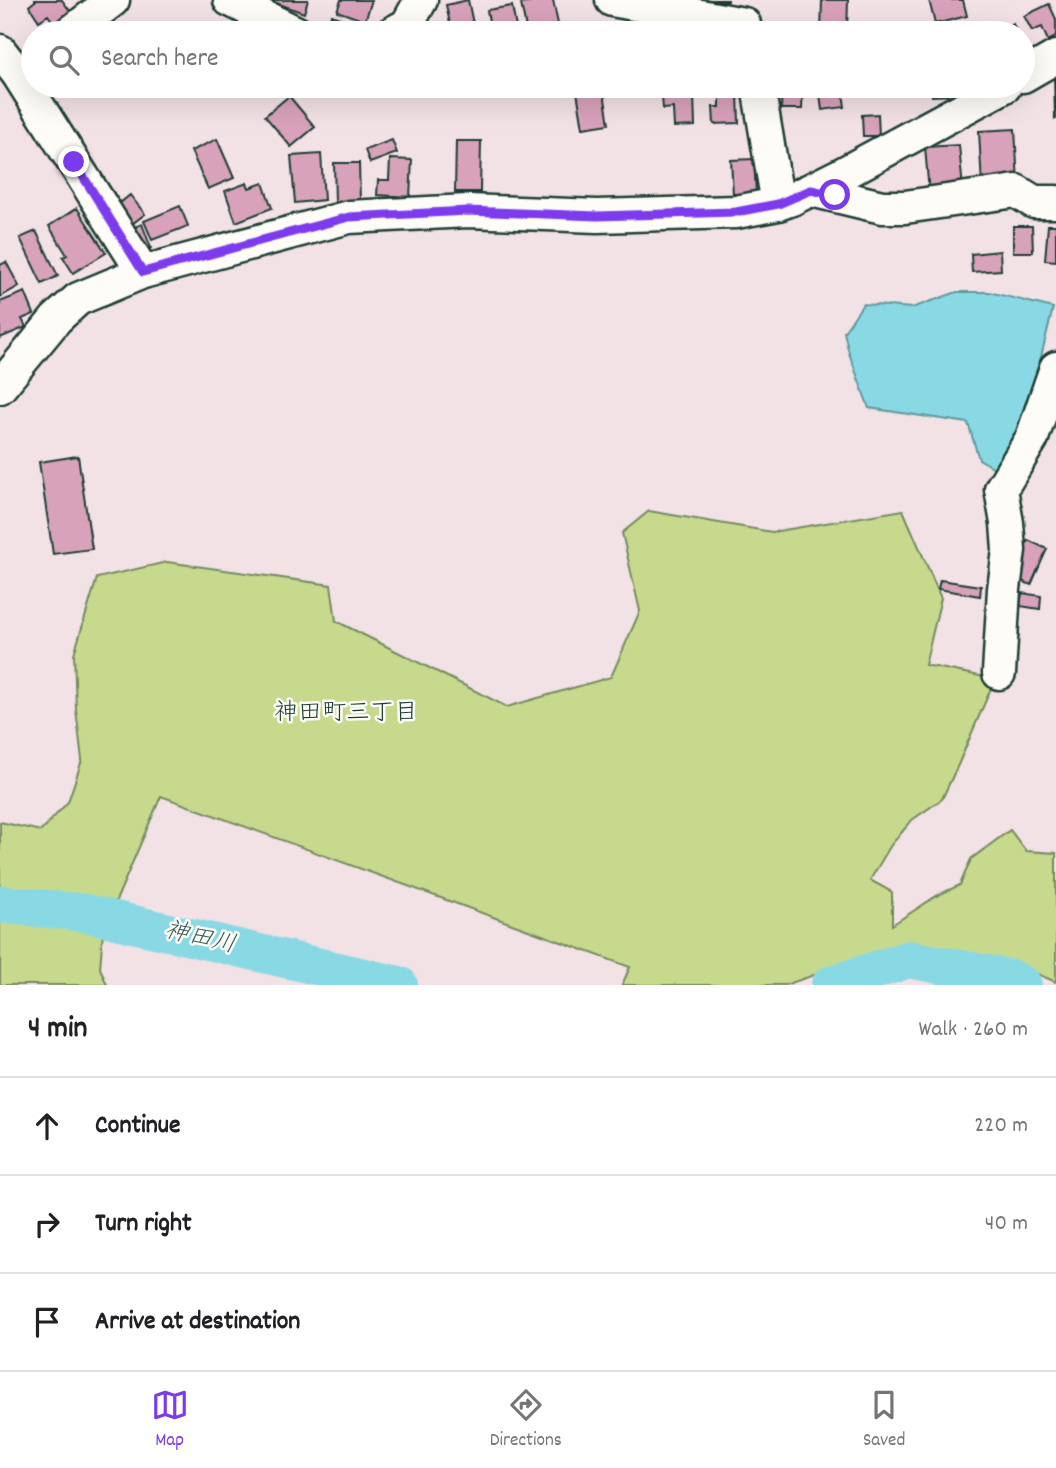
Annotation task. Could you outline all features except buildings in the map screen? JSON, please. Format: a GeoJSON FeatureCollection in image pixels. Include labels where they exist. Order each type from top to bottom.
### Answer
{"type":"FeatureCollection","features":[{"type":"Feature","properties":{"kind":"street"},"geometry":{"type":"LineString","coordinates":[[86,21],[113,0]]}},
{"type":"Feature","properties":{"kind":"street"},"geometry":{"type":"LineString","coordinates":[[230,0],[273,21]]}},
{"type":"Feature","properties":{"kind":"street"},"geometry":{"type":"LineString","coordinates":[[409,21],[421,0]]}},
{"type":"Feature","properties":{"kind":"street"},"geometry":{"type":"LineString","coordinates":[[612,0],[743,19]]}},
{"type":"Feature","properties":{"kind":"street"},"geometry":{"type":"LineString","coordinates":[[1035,69],[1056,57]]}},
{"type":"Feature","properties":{"kind":"street"},"geometry":{"type":"LineString","coordinates":[[39,98],[143,272]]}},
{"type":"Feature","properties":{"kind":"street"},"geometry":{"type":"LineString","coordinates":[[760,98],[778,204]]}},
{"type":"Feature","properties":{"kind":"street"},"geometry":{"type":"LineString","coordinates":[[0,387],[56,319],[78,299],[143,272],[349,217],[468,211],[597,216],[736,212],[778,204],[811,190],[983,98]]}},
{"type":"Feature","properties":{"kind":"street"},"geometry":{"type":"LineString","coordinates":[[811,190],[882,207],[905,207],[1016,191],[1034,202],[1056,202]]}},
{"type":"Feature","properties":{"kind":"street"},"geometry":{"type":"LineString","coordinates":[[999,673],[1009,550],[1000,489],[1032,438],[1056,368]]}},
{"type":"Feature","properties":{"kind":"green space"},"geometry":{"type":"Polygon","coordinates":[[[903,510],[941,598],[925,665],[995,679],[942,799],[912,820],[891,845],[870,880],[892,892],[892,925],[938,895],[960,885],[971,859],[1010,830],[1026,851],[1056,853],[1056,982],[1023,968],[910,942],[785,985],[622,985],[630,967],[161,796],[103,931],[100,968],[107,985],[0,985],[0,822],[41,831],[68,802],[82,760],[76,709],[74,654],[97,578],[167,562],[331,585],[336,621],[507,707],[611,677],[640,611],[622,533],[649,511],[772,532],[903,510]]]}},
{"type":"Feature","properties":{"kind":"water"},"geometry":{"type":"Polygon","coordinates":[[[957,292],[989,292],[1053,308],[1026,418],[1000,471],[979,459],[968,423],[869,408],[849,353],[844,332],[863,304],[912,308],[957,292]]]}},
{"type":"Feature","properties":{"kind":"waterway","name":"神田川"},"geometry":{"type":"LineString","coordinates":[[0,904],[85,913],[399,985]]}},
{"type":"Feature","properties":{"kind":"waterway","name":"神田川"},"geometry":{"type":"LineString","coordinates":[[830,985],[909,959],[1012,979],[1023,985]]}},
{"type":"Feature","properties":{"kind":"district","name":"神田町三丁目"},"geometry":{"type":"Point","coordinates":[346,714]}},
{"type":"Feature","properties":{"kind":"route"},"geometry":{"type":"LineString","coordinates":[[74,162],[143,272],[349,217],[468,211],[597,216],[736,212],[778,204],[811,190],[835,195]]}}]}
